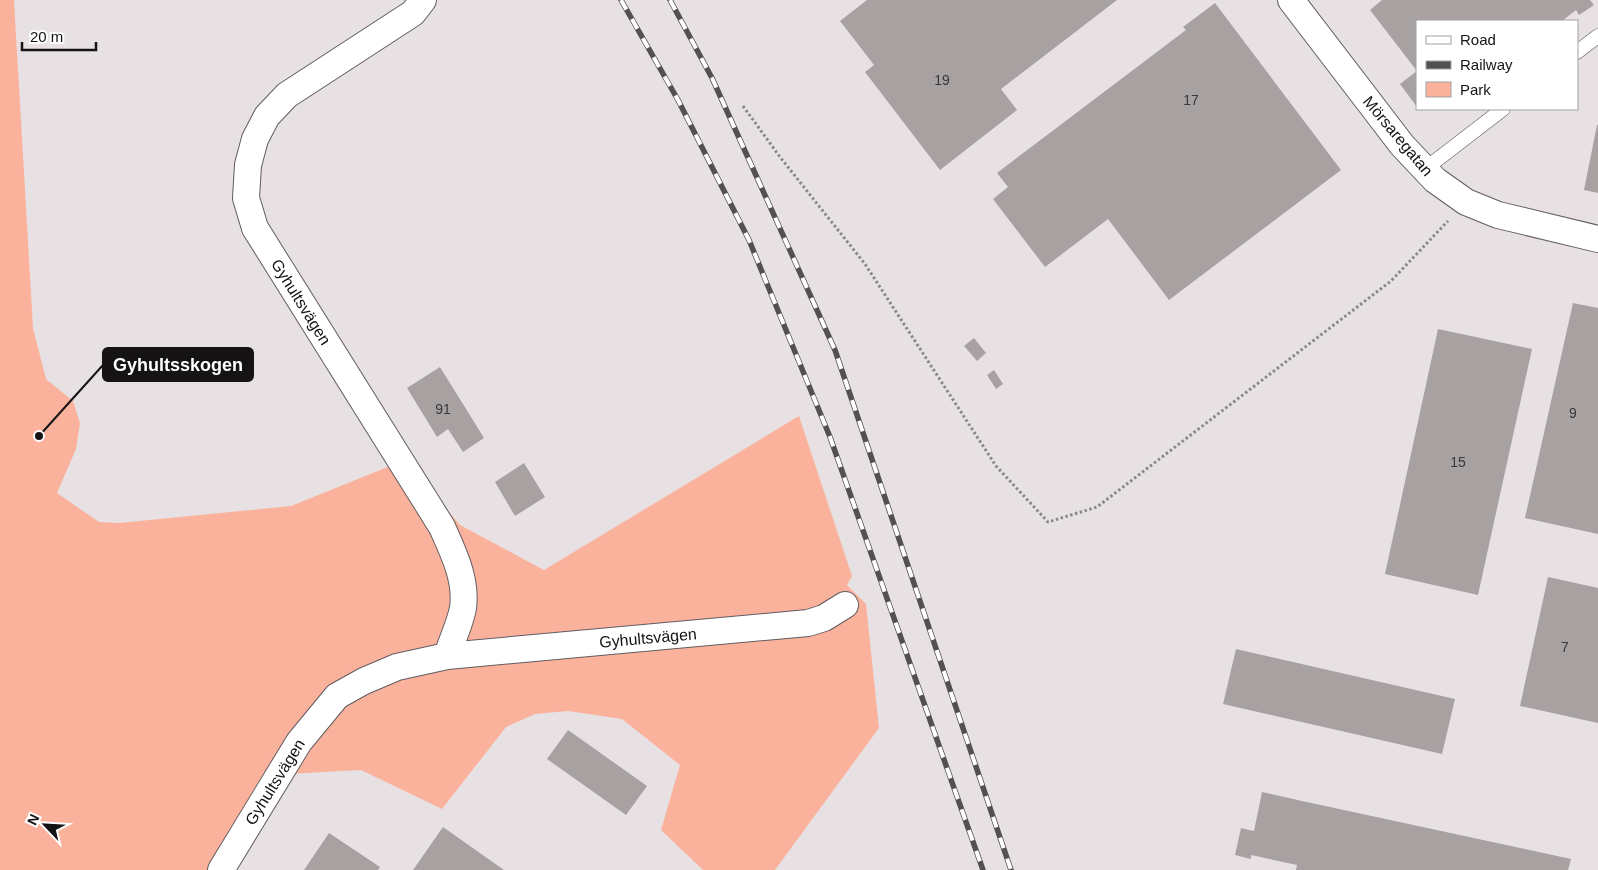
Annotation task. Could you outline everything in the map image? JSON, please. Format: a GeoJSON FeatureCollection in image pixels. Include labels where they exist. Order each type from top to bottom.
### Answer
{"type":"FeatureCollection","features":[{"type":"Feature","properties":{"kind":"street","name":"Gyhultsvägen"},"geometry":{"type":"LineString","coordinates":[[423,0],[413,13],[287,95],[267,116],[254,139],[248,165],[246,198],[255,228],[442,527],[456,558],[463,586],[463,608],[447,656]]}},
{"type":"Feature","properties":{"kind":"street","name":"Mörsaregatan"},"geometry":{"type":"LineString","coordinates":[[1291,0],[1402,145],[1435,180],[1466,202],[1498,215],[1598,239]]}},
{"type":"Feature","properties":{"kind":"street","name":"Gyhultsvägen"},"geometry":{"type":"LineString","coordinates":[[221,870],[299,742],[338,696],[364,681],[397,667],[447,656],[808,623],[824,618],[845,605]]}},
{"type":"Feature","properties":{"kind":"lane"},"geometry":{"type":"LineString","coordinates":[[1578,51],[1598,36]]}},
{"type":"Feature","properties":{"kind":"lane"},"geometry":{"type":"LineString","coordinates":[[1424,168],[1502,110]]}},
{"type":"Feature","properties":{"kind":"path"},"geometry":{"type":"LineString","coordinates":[[743,106],[780,157],[865,264],[996,466],[1048,522],[1097,507],[1113,495],[1391,281],[1466,202]]}},
{"type":"Feature","properties":{"kind":"green space"},"geometry":{"type":"Polygon","coordinates":[[[0,0],[14,0],[33,328],[46,379],[73,401],[80,423],[76,449],[57,493],[99,522],[119,523],[291,506],[405,460],[460,525],[544,570],[799,416],[852,576],[847,585],[866,604],[879,728],[775,870],[703,870],[661,830],[680,765],[622,719],[568,711],[535,714],[506,727],[442,809],[361,770],[288,774],[227,870],[0,870],[0,0]]]}},
{"type":"Feature","properties":{"kind":"building"},"geometry":{"type":"Polygon","coordinates":[[[867,0],[1117,0],[1001,89],[1017,110],[940,170],[865,72],[874,65],[840,21],[867,0]]]}},
{"type":"Feature","properties":{"kind":"building"},"geometry":{"type":"Polygon","coordinates":[[[1382,0],[1590,0],[1594,5],[1579,15],[1576,10],[1563,20],[1416,20],[1416,70],[1370,10],[1382,0]]]}},
{"type":"Feature","properties":{"kind":"building"},"geometry":{"type":"Polygon","coordinates":[[[1215,3],[1341,170],[1169,300],[1108,219],[1045,267],[993,199],[1008,187],[997,173],[1186,30],[1183,27],[1215,3]]]}},
{"type":"Feature","properties":{"kind":"building"},"geometry":{"type":"Polygon","coordinates":[[[1416,72],[1416,106],[1400,84],[1416,72]]]}},
{"type":"Feature","properties":{"kind":"building"},"geometry":{"type":"Polygon","coordinates":[[[1598,125],[1598,193],[1584,190],[1598,125]]]}},
{"type":"Feature","properties":{"kind":"building"},"geometry":{"type":"Polygon","coordinates":[[[1573,303],[1598,308],[1598,534],[1525,518],[1573,303]]]}},
{"type":"Feature","properties":{"kind":"building"},"geometry":{"type":"Polygon","coordinates":[[[1438,329],[1532,349],[1478,595],[1385,574],[1438,329]]]}},
{"type":"Feature","properties":{"kind":"building"},"geometry":{"type":"Polygon","coordinates":[[[974,338],[986,353],[977,361],[964,346],[974,338]]]}},
{"type":"Feature","properties":{"kind":"building"},"geometry":{"type":"Polygon","coordinates":[[[440,367],[484,438],[463,452],[448,429],[437,437],[407,388],[440,367]]]}},
{"type":"Feature","properties":{"kind":"building"},"geometry":{"type":"Polygon","coordinates":[[[994,370],[1003,384],[996,389],[987,375],[994,370]]]}},
{"type":"Feature","properties":{"kind":"building"},"geometry":{"type":"Polygon","coordinates":[[[524,463],[545,497],[515,516],[495,482],[524,463]]]}},
{"type":"Feature","properties":{"kind":"building"},"geometry":{"type":"Polygon","coordinates":[[[1548,577],[1598,588],[1598,723],[1520,706],[1548,577]]]}},
{"type":"Feature","properties":{"kind":"building"},"geometry":{"type":"Polygon","coordinates":[[[1236,649],[1455,699],[1442,754],[1223,704],[1236,649]]]}},
{"type":"Feature","properties":{"kind":"building"},"geometry":{"type":"Polygon","coordinates":[[[568,730],[647,786],[626,815],[547,759],[568,730]]]}},
{"type":"Feature","properties":{"kind":"building"},"geometry":{"type":"Polygon","coordinates":[[[1262,792],[1571,859],[1568,870],[1296,870],[1297,865],[1251,855],[1251,859],[1235,855],[1241,828],[1254,831],[1262,792]]]}},
{"type":"Feature","properties":{"kind":"building"},"geometry":{"type":"Polygon","coordinates":[[[443,827],[504,870],[413,870],[443,827]]]}},
{"type":"Feature","properties":{"kind":"building"},"geometry":{"type":"Polygon","coordinates":[[[329,833],[380,867],[378,870],[304,870],[329,833]]]}},
{"type":"Feature","properties":{"kind":"railway"},"geometry":{"type":"LineString","coordinates":[[621,0],[678,100],[749,240],[830,437],[983,870]]}},
{"type":"Feature","properties":{"kind":"railway"},"geometry":{"type":"LineString","coordinates":[[670,0],[712,78],[835,350],[1011,870]]}},
{"type":"Feature","properties":{"kind":"place","name":"Gyhultsskogen"},"geometry":{"type":"Point","coordinates":[39,436]}}]}
